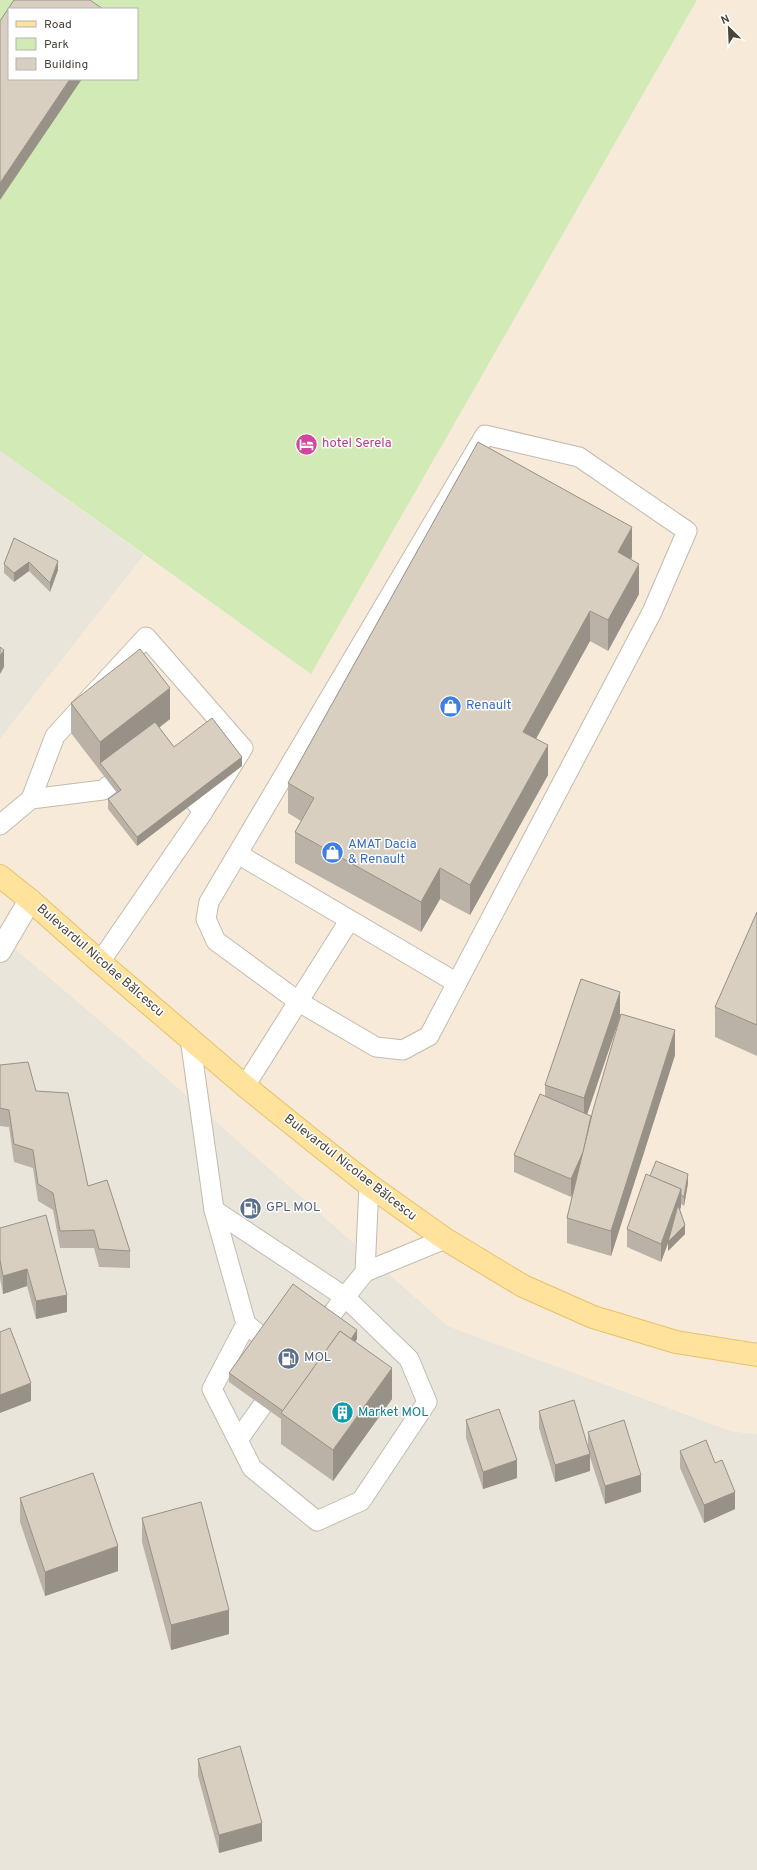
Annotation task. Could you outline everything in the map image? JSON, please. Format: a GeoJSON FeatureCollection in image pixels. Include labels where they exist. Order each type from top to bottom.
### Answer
{"type":"FeatureCollection","features":[{"type":"Feature","properties":{"kind":"main road","name":"Bulevardul Nicolae Bălcescu"},"geometry":{"type":"LineString","coordinates":[[0,876],[30,900],[245,1086],[368,1185],[445,1239],[523,1286],[593,1317],[676,1342],[757,1356]]}},
{"type":"Feature","properties":{"kind":"street"},"geometry":{"type":"LineString","coordinates":[[0,951],[30,900]]}},
{"type":"Feature","properties":{"kind":"lane"},"geometry":{"type":"LineString","coordinates":[[485,435],[579,457],[687,531],[652,612],[429,1036],[403,1050],[376,1047],[299,1002],[216,941],[206,919],[210,902],[238,854],[485,435]]}},
{"type":"Feature","properties":{"kind":"lane"},"geometry":{"type":"LineString","coordinates":[[0,825],[31,799],[55,736],[146,637],[243,748],[203,812],[100,962]]}},
{"type":"Feature","properties":{"kind":"lane"},"geometry":{"type":"LineString","coordinates":[[31,799],[103,790],[144,758]]}},
{"type":"Feature","properties":{"kind":"lane"},"geometry":{"type":"LineString","coordinates":[[170,768],[203,812]]}},
{"type":"Feature","properties":{"kind":"lane"},"geometry":{"type":"LineString","coordinates":[[238,854],[349,921],[457,983]]}},
{"type":"Feature","properties":{"kind":"lane"},"geometry":{"type":"LineString","coordinates":[[245,1086],[349,921]]}},
{"type":"Feature","properties":{"kind":"lane"},"geometry":{"type":"LineString","coordinates":[[190,1038],[214,1210],[246,1324],[288,1364],[238,1440]]}},
{"type":"Feature","properties":{"kind":"lane"},"geometry":{"type":"LineString","coordinates":[[365,1272],[368,1185]]}},
{"type":"Feature","properties":{"kind":"lane"},"geometry":{"type":"LineString","coordinates":[[214,1210],[345,1297],[409,1358],[427,1402],[361,1502],[317,1521],[252,1468],[212,1389],[246,1324]]}},
{"type":"Feature","properties":{"kind":"lane"},"geometry":{"type":"LineString","coordinates":[[308,1345],[365,1272],[445,1239]]}},
{"type":"Feature","properties":{"kind":"shaded area"},"geometry":{"type":"Polygon","coordinates":[[[697,0],[757,0],[757,1434],[731,1431],[448,1326],[135,1050],[0,936],[0,739],[144,555],[311,674],[697,0]]]}},
{"type":"Feature","properties":{"kind":"shaded area"},"geometry":{"type":"Polygon","coordinates":[[[0,451],[144,555],[0,739],[0,451]]]}},
{"type":"Feature","properties":{"kind":"shaded area"},"geometry":{"type":"Polygon","coordinates":[[[0,936],[135,1050],[448,1326],[731,1431],[757,1434],[757,1870],[0,1870],[0,936]]]}},
{"type":"Feature","properties":{"kind":"green space"},"geometry":{"type":"Polygon","coordinates":[[[0,0],[697,0],[311,674],[0,451],[0,0]]]}},
{"type":"Feature","properties":{"kind":"building"},"geometry":{"type":"Polygon","coordinates":[[[14,0],[90,0],[102,8],[9,8],[14,0]]]}},
{"type":"Feature","properties":{"kind":"building"},"geometry":{"type":"Polygon","coordinates":[[[8,9],[8,80],[69,80],[0,183],[0,21],[8,9]]]}},
{"type":"Feature","properties":{"kind":"building","name":"Renault"},"geometry":{"type":"Polygon","coordinates":[[[478,442],[632,527],[618,552],[639,564],[608,620],[590,611],[523,732],[548,745],[470,885],[440,868],[421,902],[295,832],[314,798],[288,783],[478,442]]]}},
{"type":"Feature","properties":{"kind":"building"},"geometry":{"type":"Polygon","coordinates":[[[14,538],[58,561],[50,583],[29,562],[14,573],[4,564],[14,538]]]}},
{"type":"Feature","properties":{"kind":"building"},"geometry":{"type":"Polygon","coordinates":[[[0,647],[4,650],[0,656],[0,647]]]}},
{"type":"Feature","properties":{"kind":"building"},"geometry":{"type":"Polygon","coordinates":[[[140,649],[170,688],[100,742],[71,703],[140,649]]]}},
{"type":"Feature","properties":{"kind":"building"},"geometry":{"type":"Polygon","coordinates":[[[212,718],[242,757],[137,837],[108,799],[121,790],[100,763],[155,722],[174,747],[212,718]]]}},
{"type":"Feature","properties":{"kind":"building"},"geometry":{"type":"Polygon","coordinates":[[[757,912],[757,1025],[715,1007],[757,912]]]}},
{"type":"Feature","properties":{"kind":"building"},"geometry":{"type":"Polygon","coordinates":[[[581,979],[620,992],[584,1098],[545,1085],[581,979]]]}},
{"type":"Feature","properties":{"kind":"building"},"geometry":{"type":"Polygon","coordinates":[[[621,1014],[675,1030],[611,1231],[567,1218],[593,1110],[621,1014]]]}},
{"type":"Feature","properties":{"kind":"building"},"geometry":{"type":"Polygon","coordinates":[[[28,1062],[36,1091],[68,1093],[88,1186],[107,1180],[130,1251],[99,1249],[94,1230],[60,1231],[53,1193],[38,1184],[33,1150],[14,1144],[9,1110],[0,1108],[0,1065],[28,1062]]]}},
{"type":"Feature","properties":{"kind":"building"},"geometry":{"type":"Polygon","coordinates":[[[540,1094],[591,1116],[583,1152],[571,1179],[514,1155],[540,1094]]]}},
{"type":"Feature","properties":{"kind":"building"},"geometry":{"type":"Polygon","coordinates":[[[656,1161],[688,1174],[684,1197],[681,1195],[681,1189],[650,1176],[656,1161]]]}},
{"type":"Feature","properties":{"kind":"building"},"geometry":{"type":"Polygon","coordinates":[[[646,1174],[681,1189],[661,1244],[627,1229],[646,1174]]]}},
{"type":"Feature","properties":{"kind":"building"},"geometry":{"type":"Polygon","coordinates":[[[678,1205],[685,1225],[668,1242],[678,1205]]]}},
{"type":"Feature","properties":{"kind":"building"},"geometry":{"type":"Polygon","coordinates":[[[46,1215],[67,1295],[36,1301],[27,1269],[3,1276],[0,1260],[0,1228],[46,1215]]]}},
{"type":"Feature","properties":{"kind":"building"},"geometry":{"type":"Polygon","coordinates":[[[293,1284],[357,1330],[351,1339],[340,1331],[283,1411],[229,1373],[293,1284]]]}},
{"type":"Feature","properties":{"kind":"building"},"geometry":{"type":"Polygon","coordinates":[[[10,1328],[31,1383],[0,1395],[0,1332],[10,1328]]]}},
{"type":"Feature","properties":{"kind":"building"},"geometry":{"type":"Polygon","coordinates":[[[340,1331],[392,1368],[333,1450],[281,1413],[340,1331]]]}},
{"type":"Feature","properties":{"kind":"building"},"geometry":{"type":"Polygon","coordinates":[[[574,1400],[590,1454],[555,1465],[539,1411],[574,1400]]]}},
{"type":"Feature","properties":{"kind":"building"},"geometry":{"type":"Polygon","coordinates":[[[499,1409],[517,1460],[483,1472],[466,1420],[499,1409]]]}},
{"type":"Feature","properties":{"kind":"building"},"geometry":{"type":"Polygon","coordinates":[[[624,1420],[641,1475],[605,1486],[588,1432],[624,1420]]]}},
{"type":"Feature","properties":{"kind":"building"},"geometry":{"type":"Polygon","coordinates":[[[706,1440],[715,1463],[722,1460],[735,1492],[704,1505],[680,1451],[706,1440]]]}},
{"type":"Feature","properties":{"kind":"building"},"geometry":{"type":"Polygon","coordinates":[[[93,1473],[118,1546],[45,1572],[20,1498],[93,1473]]]}},
{"type":"Feature","properties":{"kind":"building"},"geometry":{"type":"Polygon","coordinates":[[[201,1502],[229,1610],[171,1625],[142,1518],[201,1502]]]}},
{"type":"Feature","properties":{"kind":"building"},"geometry":{"type":"Polygon","coordinates":[[[240,1746],[262,1823],[219,1835],[198,1759],[240,1746]]]}},
{"type":"Feature","properties":{"kind":"place","name":"hotel Serela"},"geometry":{"type":"Point","coordinates":[307,444]}},
{"type":"Feature","properties":{"kind":"place","name":"Renault"},"geometry":{"type":"Point","coordinates":[451,706]}},
{"type":"Feature","properties":{"kind":"place","name":"AMAT Dacia & Renault"},"geometry":{"type":"Point","coordinates":[333,852]}},
{"type":"Feature","properties":{"kind":"place","name":"GPL MOL"},"geometry":{"type":"Point","coordinates":[250,1208]}},
{"type":"Feature","properties":{"kind":"place","name":"MOL"},"geometry":{"type":"Point","coordinates":[289,1358]}},
{"type":"Feature","properties":{"kind":"place","name":"Market MOL"},"geometry":{"type":"Point","coordinates":[343,1413]}}]}
